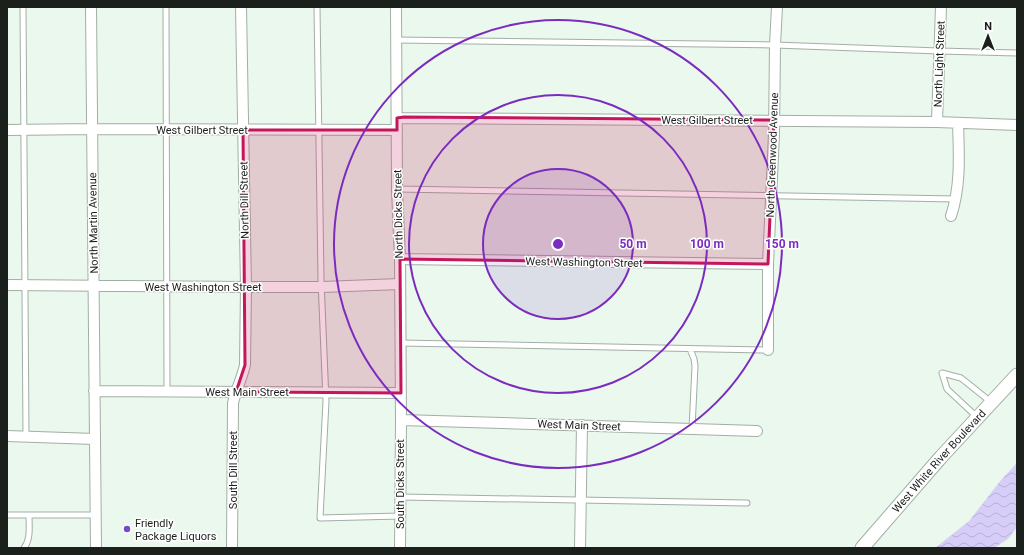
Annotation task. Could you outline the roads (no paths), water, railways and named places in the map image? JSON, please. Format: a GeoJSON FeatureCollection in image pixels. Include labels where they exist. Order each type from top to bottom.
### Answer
{"type":"FeatureCollection","features":[{"type":"Feature","properties":{"kind":"street","name":"North Martin Avenue"},"geometry":{"type":"LineString","coordinates":[[91,7],[96,548]]}},
{"type":"Feature","properties":{"kind":"street","name":"North Dill Street"},"geometry":{"type":"LineString","coordinates":[[236,392],[243,376],[245,365],[246,287],[241,7]]}},
{"type":"Feature","properties":{"kind":"street","name":"North Dicks Street"},"geometry":{"type":"LineString","coordinates":[[396,7],[397,189],[400,259],[401,420]]}},
{"type":"Feature","properties":{"kind":"street","name":"North Greenwood Avenue"},"geometry":{"type":"LineString","coordinates":[[768,350],[768,264],[774,134],[775,45],[778,7]]}},
{"type":"Feature","properties":{"kind":"street","name":"North Light Street"},"geometry":{"type":"LineString","coordinates":[[937,122],[941,7]]}},
{"type":"Feature","properties":{"kind":"street","name":"West Gilbert Street"},"geometry":{"type":"LineString","coordinates":[[397,118],[774,120],[937,122],[1017,125]]}},
{"type":"Feature","properties":{"kind":"street"},"geometry":{"type":"LineString","coordinates":[[951,216],[957,199],[959,154],[958,123]]}},
{"type":"Feature","properties":{"kind":"street","name":"West Gilbert Street"},"geometry":{"type":"LineString","coordinates":[[7,130],[397,130]]}},
{"type":"Feature","properties":{"kind":"street","name":"West Washington Street"},"geometry":{"type":"LineString","coordinates":[[400,259],[768,264]]}},
{"type":"Feature","properties":{"kind":"street","name":"West Washington Street"},"geometry":{"type":"LineString","coordinates":[[7,285],[322,287],[400,284]]}},
{"type":"Feature","properties":{"kind":"street","name":"West White River Boulevard"},"geometry":{"type":"LineString","coordinates":[[862,548],[941,457],[1017,375]]}},
{"type":"Feature","properties":{"kind":"street","name":"West Main Street"},"geometry":{"type":"LineString","coordinates":[[94,391],[400,393]]}},
{"type":"Feature","properties":{"kind":"street","name":"South Dill Street"},"geometry":{"type":"LineString","coordinates":[[232,548],[233,403],[236,392]]}},
{"type":"Feature","properties":{"kind":"street","name":"West Main Street"},"geometry":{"type":"LineString","coordinates":[[401,420],[757,431]]}},
{"type":"Feature","properties":{"kind":"street","name":"South Dicks Street"},"geometry":{"type":"LineString","coordinates":[[400,548],[401,420]]}},
{"type":"Feature","properties":{"kind":"street"},"geometry":{"type":"LineString","coordinates":[[580,548],[582,425]]}},
{"type":"Feature","properties":{"kind":"street"},"geometry":{"type":"LineString","coordinates":[[7,436],[95,438]]}},
{"type":"Feature","properties":{"kind":"lane"},"geometry":{"type":"LineString","coordinates":[[23,7],[26,436]]}},
{"type":"Feature","properties":{"kind":"lane"},"geometry":{"type":"LineString","coordinates":[[166,7],[167,392]]}},
{"type":"Feature","properties":{"kind":"lane"},"geometry":{"type":"LineString","coordinates":[[317,7],[322,287],[326,401],[320,518],[400,516]]}},
{"type":"Feature","properties":{"kind":"lane"},"geometry":{"type":"LineString","coordinates":[[397,40],[775,45],[1017,53]]}},
{"type":"Feature","properties":{"kind":"lane"},"geometry":{"type":"LineString","coordinates":[[397,189],[957,199]]}},
{"type":"Feature","properties":{"kind":"lane"},"geometry":{"type":"LineString","coordinates":[[400,343],[768,350]]}},
{"type":"Feature","properties":{"kind":"lane"},"geometry":{"type":"LineString","coordinates":[[690,349],[695,366],[692,429]]}},
{"type":"Feature","properties":{"kind":"lane"},"geometry":{"type":"LineString","coordinates":[[978,418],[947,389],[942,373],[961,378],[991,403]]}},
{"type":"Feature","properties":{"kind":"lane"},"geometry":{"type":"LineString","coordinates":[[400,496],[747,503]]}},
{"type":"Feature","properties":{"kind":"lane"},"geometry":{"type":"LineString","coordinates":[[7,515],[95,515]]}},
{"type":"Feature","properties":{"kind":"lane"},"geometry":{"type":"LineString","coordinates":[[24,548],[28,542],[29,515]]}},
{"type":"Feature","properties":{"kind":"water"},"geometry":{"type":"Polygon","coordinates":[[[1017,463],[1017,527],[1008,539],[994,548],[935,548],[969,521],[1001,480],[1017,463]]]}},
{"type":"Feature","properties":{"kind":"place","name":"Friendly Package Liquors"},"geometry":{"type":"Point","coordinates":[127,529]}}]}
